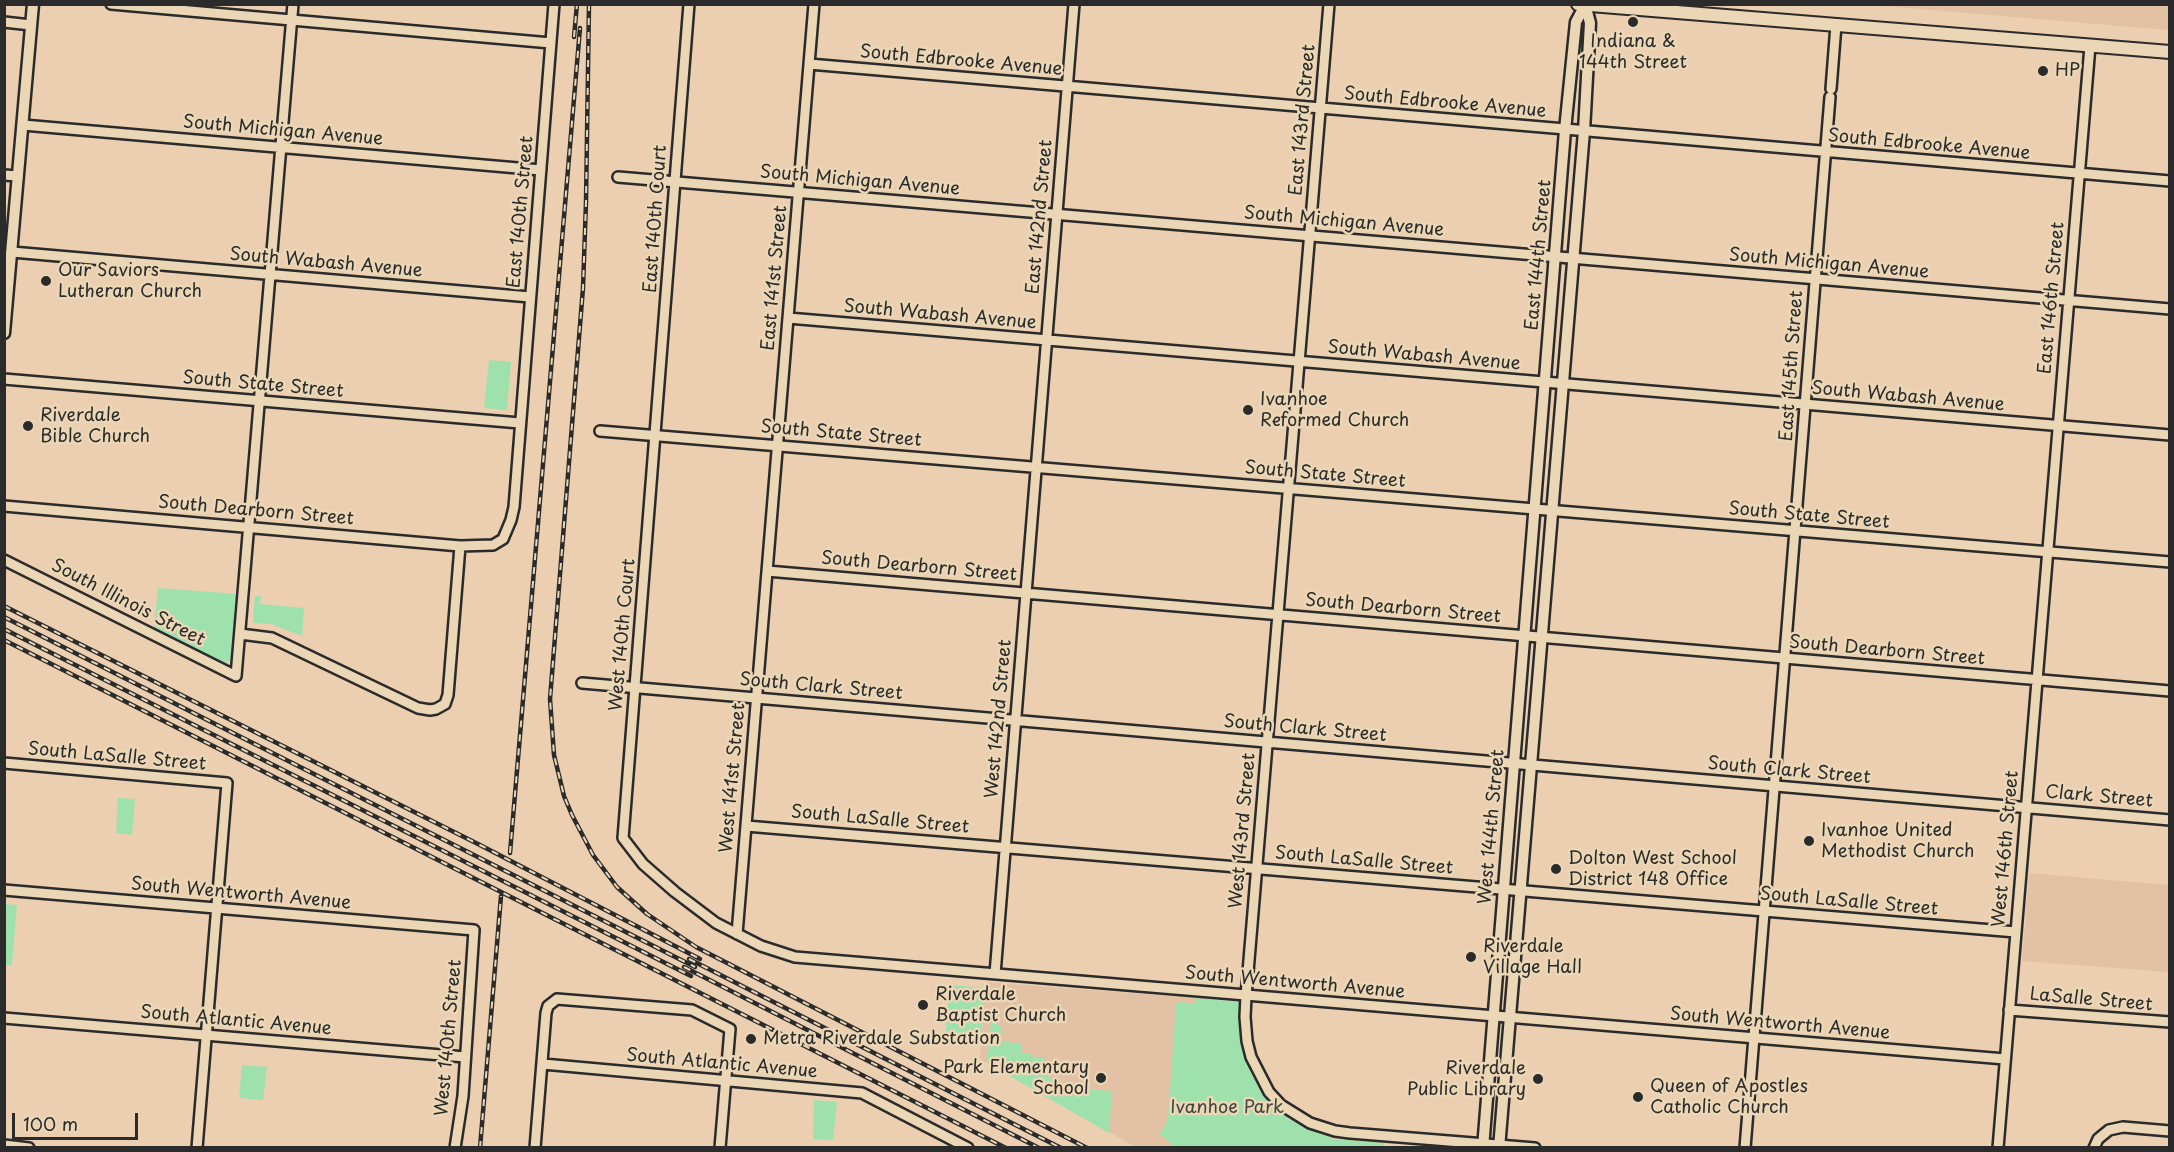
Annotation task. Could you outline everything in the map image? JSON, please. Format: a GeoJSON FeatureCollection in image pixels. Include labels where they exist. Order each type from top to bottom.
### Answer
{"type":"FeatureCollection","features":[{"type":"Feature","properties":{"kind":"main road"},"geometry":{"type":"LineString","coordinates":[[1578,4],[2169,52]]}},
{"type":"Feature","properties":{"kind":"street"},"geometry":{"type":"LineString","coordinates":[[4,333],[33,4]]}},
{"type":"Feature","properties":{"kind":"street"},"geometry":{"type":"LineString","coordinates":[[111,4],[551,43]]}},
{"type":"Feature","properties":{"kind":"street"},"geometry":{"type":"LineString","coordinates":[[292,4],[240,634],[272,638],[418,708],[436,709],[445,704],[448,695],[459,546]]}},
{"type":"Feature","properties":{"kind":"street","name":"East 140th Street"},"geometry":{"type":"LineString","coordinates":[[520,423],[554,4]]}},
{"type":"Feature","properties":{"kind":"street","name":"East 140th Court"},"geometry":{"type":"LineString","coordinates":[[655,435],[689,4]]}},
{"type":"Feature","properties":{"kind":"street","name":"East 141st Street"},"geometry":{"type":"LineString","coordinates":[[777,446],[814,4]]}},
{"type":"Feature","properties":{"kind":"street","name":"East 142nd Street"},"geometry":{"type":"LineString","coordinates":[[1036,467],[1074,4]]}},
{"type":"Feature","properties":{"kind":"street","name":"East 143rd Street"},"geometry":{"type":"LineString","coordinates":[[1288,489],[1329,4]]}},
{"type":"Feature","properties":{"kind":"street","name":"East 144th Street"},"geometry":{"type":"LineString","coordinates":[[1535,509],[1565,130],[1576,22],[1585,5]]}},
{"type":"Feature","properties":{"kind":"street","name":"East 144th Street"},"geometry":{"type":"LineString","coordinates":[[1551,511],[1584,131],[1590,23],[1585,5]]}},
{"type":"Feature","properties":{"kind":"street"},"geometry":{"type":"LineString","coordinates":[[4,22],[31,25]]}},
{"type":"Feature","properties":{"kind":"street","name":"East 145th Street"},"geometry":{"type":"LineString","coordinates":[[1744,1148],[1836,25]]}},
{"type":"Feature","properties":{"kind":"street","name":"East 146th Street"},"geometry":{"type":"LineString","coordinates":[[2047,552],[2090,46]]}},
{"type":"Feature","properties":{"kind":"street","name":"South Edbrooke Avenue"},"geometry":{"type":"LineString","coordinates":[[809,64],[2169,182]]}},
{"type":"Feature","properties":{"kind":"street","name":"South Michigan Avenue"},"geometry":{"type":"LineString","coordinates":[[22,125],[541,170]]}},
{"type":"Feature","properties":{"kind":"street"},"geometry":{"type":"LineString","coordinates":[[4,175],[18,176]]}},
{"type":"Feature","properties":{"kind":"street","name":"South Michigan Avenue"},"geometry":{"type":"LineString","coordinates":[[618,177],[2169,309]]}},
{"type":"Feature","properties":{"kind":"street","name":"South Wabash Avenue"},"geometry":{"type":"LineString","coordinates":[[12,252],[530,297]]}},
{"type":"Feature","properties":{"kind":"street","name":"South Wabash Avenue"},"geometry":{"type":"LineString","coordinates":[[788,318],[2169,435]]}},
{"type":"Feature","properties":{"kind":"street","name":"South State Street"},"geometry":{"type":"LineString","coordinates":[[4,379],[520,423]]}},
{"type":"Feature","properties":{"kind":"street","name":"South Dearborn Street"},"geometry":{"type":"LineString","coordinates":[[4,506],[459,546],[493,545],[503,539],[512,520],[520,423]]}},
{"type":"Feature","properties":{"kind":"street","name":"South State Street"},"geometry":{"type":"LineString","coordinates":[[600,431],[2169,562]]}},
{"type":"Feature","properties":{"kind":"street","name":"West 140th Court"},"geometry":{"type":"LineString","coordinates":[[623,838],[655,435]]}},
{"type":"Feature","properties":{"kind":"street","name":"West 141st Street"},"geometry":{"type":"LineString","coordinates":[[737,934],[777,446]]}},
{"type":"Feature","properties":{"kind":"street","name":"West 142nd Street"},"geometry":{"type":"LineString","coordinates":[[995,974],[1036,467]]}},
{"type":"Feature","properties":{"kind":"street","name":"West 143rd Street"},"geometry":{"type":"LineString","coordinates":[[1246,996],[1288,489]]}},
{"type":"Feature","properties":{"kind":"street","name":"West 144th Street"},"geometry":{"type":"LineString","coordinates":[[1483,1145],[1535,509]]}},
{"type":"Feature","properties":{"kind":"street","name":"West 144th Street"},"geometry":{"type":"LineString","coordinates":[[1499,1146],[1551,511]]}},
{"type":"Feature","properties":{"kind":"street","name":"West 146th Street"},"geometry":{"type":"LineString","coordinates":[[1998,1148],[2047,552]]}},
{"type":"Feature","properties":{"kind":"street","name":"South Illinois Street"},"geometry":{"type":"LineString","coordinates":[[4,560],[236,676],[240,634]]}},
{"type":"Feature","properties":{"kind":"street","name":"South Dearborn Street"},"geometry":{"type":"LineString","coordinates":[[767,571],[2169,691]]}},
{"type":"Feature","properties":{"kind":"street","name":"South Clark Street"},"geometry":{"type":"LineString","coordinates":[[582,683],[2026,808]]}},
{"type":"Feature","properties":{"kind":"street","name":"South LaSalle Street"},"geometry":{"type":"LineString","coordinates":[[4,763],[227,783],[217,909]]}},
{"type":"Feature","properties":{"kind":"street","name":"Clark Street"},"geometry":{"type":"LineString","coordinates":[[2026,808],[2169,820]]}},
{"type":"Feature","properties":{"kind":"street","name":"South LaSalle Street"},"geometry":{"type":"LineString","coordinates":[[746,826],[2016,932]]}},
{"type":"Feature","properties":{"kind":"street","name":"South Wentworth Avenue"},"geometry":{"type":"LineString","coordinates":[[623,838],[643,864],[716,923],[779,954],[795,957],[2005,1059]]}},
{"type":"Feature","properties":{"kind":"street","name":"South Wentworth Avenue"},"geometry":{"type":"LineString","coordinates":[[4,890],[474,930]]}},
{"type":"Feature","properties":{"kind":"street"},"geometry":{"type":"LineString","coordinates":[[197,1148],[217,909]]}},
{"type":"Feature","properties":{"kind":"street","name":"West 140th Street"},"geometry":{"type":"LineString","coordinates":[[455,1148],[463,1096],[474,930]]}},
{"type":"Feature","properties":{"kind":"street"},"geometry":{"type":"LineString","coordinates":[[1246,996],[1245,1017],[1251,1057],[1269,1092],[1281,1105],[1310,1123],[1335,1131],[1535,1148]]}},
{"type":"Feature","properties":{"kind":"street"},"geometry":{"type":"LineString","coordinates":[[535,1148],[548,1006],[557,999],[692,1010],[730,1029],[720,1148]]}},
{"type":"Feature","properties":{"kind":"street","name":"LaSalle Street"},"geometry":{"type":"LineString","coordinates":[[2009,1010],[2169,1022]]}},
{"type":"Feature","properties":{"kind":"street","name":"South Atlantic Avenue"},"geometry":{"type":"LineString","coordinates":[[4,1018],[465,1057]]}},
{"type":"Feature","properties":{"kind":"street","name":"South Atlantic Avenue"},"geometry":{"type":"LineString","coordinates":[[543,1064],[862,1093],[968,1148]]}},
{"type":"Feature","properties":{"kind":"street"},"geometry":{"type":"LineString","coordinates":[[2094,1148],[2098,1139],[2109,1130],[2122,1127],[2169,1131]]}},
{"type":"Feature","properties":{"kind":"street"},"geometry":{"type":"LineString","coordinates":[[4,1145],[29,1148]]}},
{"type":"Feature","properties":{"kind":"shaded area"},"geometry":{"type":"Polygon","coordinates":[[[1873,5],[2169,5],[2169,30],[2108,25],[1873,5]]]}},
{"type":"Feature","properties":{"kind":"shaded area"},"geometry":{"type":"Polygon","coordinates":[[[2029,873],[2169,885],[2169,972],[2022,961],[2029,873]]]}},
{"type":"Feature","properties":{"kind":"shaded area","name":"Park Elementary School"},"geometry":{"type":"Polygon","coordinates":[[[986,982],[1195,998],[1184,1147],[1136,1147],[980,1059],[986,982]]]}},
{"type":"Feature","properties":{"kind":"green space"},"geometry":{"type":"Polygon","coordinates":[[[489,360],[511,362],[507,410],[484,408],[489,360]]]}},
{"type":"Feature","properties":{"kind":"green space"},"geometry":{"type":"Polygon","coordinates":[[[158,588],[237,594],[231,660],[224,664],[154,629],[158,588]]]}},
{"type":"Feature","properties":{"kind":"green space"},"geometry":{"type":"Polygon","coordinates":[[[255,596],[261,596],[260,604],[304,608],[302,636],[271,624],[253,623],[255,596]]]}},
{"type":"Feature","properties":{"kind":"green space"},"geometry":{"type":"Polygon","coordinates":[[[118,798],[135,799],[132,835],[116,833],[118,798]]]}},
{"type":"Feature","properties":{"kind":"green space"},"geometry":{"type":"Polygon","coordinates":[[[4,904],[17,905],[12,965],[5,965],[4,904]]]}},
{"type":"Feature","properties":{"kind":"green space"},"geometry":{"type":"Polygon","coordinates":[[[950,985],[985,988],[981,1043],[945,1037],[950,985]]]}},
{"type":"Feature","properties":{"kind":"green space","name":"Ivanhoe Park"},"geometry":{"type":"Polygon","coordinates":[[[1195,998],[1240,1002],[1242,1048],[1250,1071],[1267,1099],[1286,1117],[1312,1131],[1334,1139],[1384,1143],[1383,1147],[1174,1147],[1159,1133],[1166,1125],[1169,1104],[1176,1004],[1181,1002],[1195,1004],[1195,998]]]}},
{"type":"Feature","properties":{"kind":"green space"},"geometry":{"type":"Polygon","coordinates":[[[991,1021],[1002,1027],[1001,1041],[1021,1044],[1021,1053],[1044,1058],[1043,1074],[1068,1088],[1112,1091],[1109,1133],[987,1063],[991,1021]]]}},
{"type":"Feature","properties":{"kind":"green space"},"geometry":{"type":"Polygon","coordinates":[[[242,1065],[267,1067],[263,1100],[239,1098],[242,1065]]]}},
{"type":"Feature","properties":{"kind":"green space"},"geometry":{"type":"Polygon","coordinates":[[[814,1100],[837,1102],[833,1140],[813,1139],[814,1100]]]}},
{"type":"Feature","properties":{"kind":"railway"},"geometry":{"type":"LineString","coordinates":[[574,37],[577,4]]}},
{"type":"Feature","properties":{"kind":"railway"},"geometry":{"type":"LineString","coordinates":[[589,4],[583,288],[550,699],[554,755],[564,796],[572,815],[593,855],[617,887],[647,914],[696,947],[1087,1148]]}},
{"type":"Feature","properties":{"kind":"railway"},"geometry":{"type":"LineString","coordinates":[[510,853],[580,28]]}},
{"type":"Feature","properties":{"kind":"railway"},"geometry":{"type":"LineString","coordinates":[[4,606],[478,844],[700,959]]}},
{"type":"Feature","properties":{"kind":"railway"},"geometry":{"type":"LineString","coordinates":[[4,617],[695,967]]}},
{"type":"Feature","properties":{"kind":"railway"},"geometry":{"type":"LineString","coordinates":[[4,629],[691,976]]}},
{"type":"Feature","properties":{"kind":"railway"},"geometry":{"type":"LineString","coordinates":[[4,640],[1006,1148]]}},
{"type":"Feature","properties":{"kind":"railway"},"geometry":{"type":"LineString","coordinates":[[480,1148],[501,896]]}},
{"type":"Feature","properties":{"kind":"railway"},"geometry":{"type":"LineString","coordinates":[[689,959],[1061,1148]]}},
{"type":"Feature","properties":{"kind":"railway"},"geometry":{"type":"LineString","coordinates":[[684,967],[1039,1148]]}},
{"type":"Feature","properties":{"kind":"place","name":"Indiana & 144th Street"},"geometry":{"type":"Point","coordinates":[1633,22]}},
{"type":"Feature","properties":{"kind":"place","name":"HP"},"geometry":{"type":"Point","coordinates":[2043,71]}},
{"type":"Feature","properties":{"kind":"place","name":"Our Saviors Lutheran Church"},"geometry":{"type":"Point","coordinates":[46,281]}},
{"type":"Feature","properties":{"kind":"place","name":"Ivanhoe Reformed Church"},"geometry":{"type":"Point","coordinates":[1248,410]}},
{"type":"Feature","properties":{"kind":"place","name":"Riverdale Bible Church"},"geometry":{"type":"Point","coordinates":[28,426]}},
{"type":"Feature","properties":{"kind":"place","name":"Ivanhoe United Methodist Church"},"geometry":{"type":"Point","coordinates":[1809,841]}},
{"type":"Feature","properties":{"kind":"place","name":"Dolton West School District 148 Office"},"geometry":{"type":"Point","coordinates":[1556,869]}},
{"type":"Feature","properties":{"kind":"place","name":"Riverdale Village Hall"},"geometry":{"type":"Point","coordinates":[1471,957]}},
{"type":"Feature","properties":{"kind":"place","name":"Riverdale Baptist Church"},"geometry":{"type":"Point","coordinates":[923,1005]}},
{"type":"Feature","properties":{"kind":"place","name":"Metra Riverdale Substation"},"geometry":{"type":"Point","coordinates":[751,1039]}},
{"type":"Feature","properties":{"kind":"place","name":"Park Elementary School"},"geometry":{"type":"Point","coordinates":[1101,1078]}},
{"type":"Feature","properties":{"kind":"place","name":"Riverdale Public Library"},"geometry":{"type":"Point","coordinates":[1538,1079]}},
{"type":"Feature","properties":{"kind":"place","name":"Queen of Apostles Catholic Church"},"geometry":{"type":"Point","coordinates":[1638,1097]}}]}
